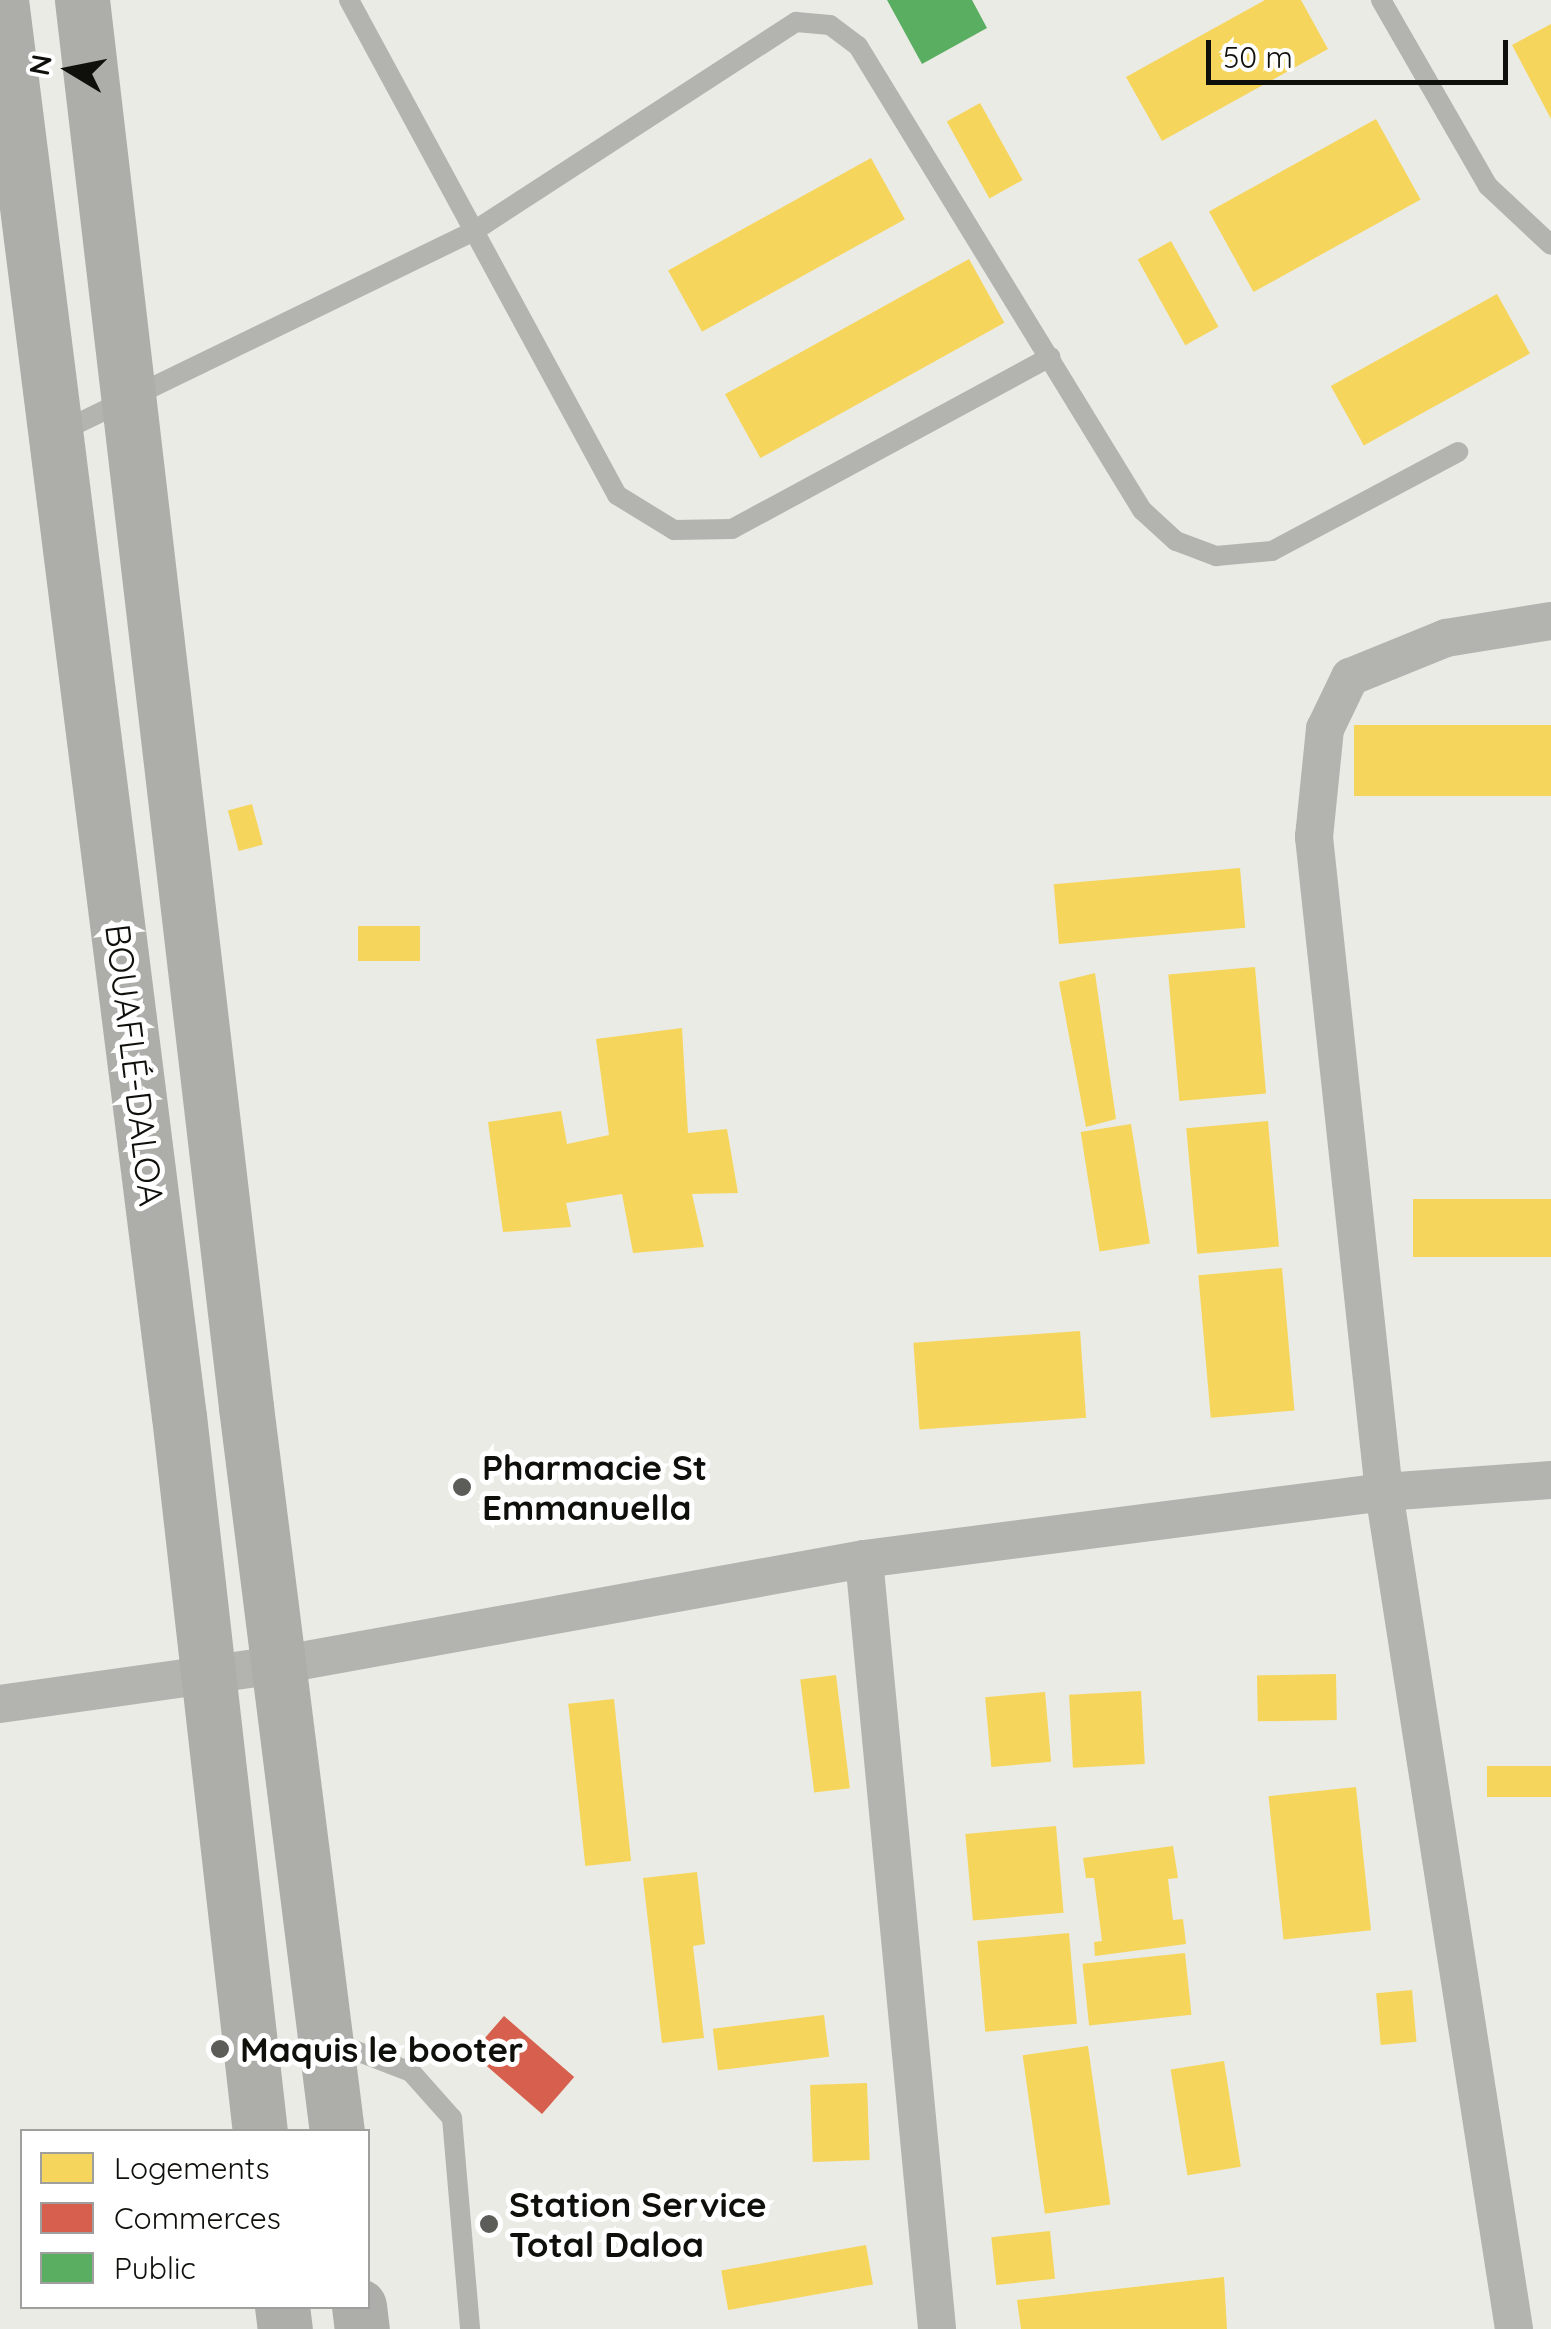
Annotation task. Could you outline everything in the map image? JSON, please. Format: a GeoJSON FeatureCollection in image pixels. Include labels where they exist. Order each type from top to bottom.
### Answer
{"type":"FeatureCollection","features":[{"type":"Feature","properties":{"kind":"highway","name":"BOUAFLÉ-DALOA"},"geometry":{"type":"LineString","coordinates":[[1,0],[178,1416],[260,2129]]}},
{"type":"Feature","properties":{"kind":"highway","name":"BOUAFLÉ-DALOA"},"geometry":{"type":"LineString","coordinates":[[82,0],[336,2129]]}},
{"type":"Feature","properties":{"kind":"street"},"geometry":{"type":"LineString","coordinates":[[1514,2329],[1384,1492],[1314,837],[1325,729],[1350,677],[1446,638],[1551,621]]}},
{"type":"Feature","properties":{"kind":"street"},"geometry":{"type":"LineString","coordinates":[[0,1704],[279,1665],[864,1559],[1384,1492],[1551,1480]]}},
{"type":"Feature","properties":{"kind":"street"},"geometry":{"type":"LineString","coordinates":[[864,1559],[936,2329]]}},
{"type":"Feature","properties":{"kind":"lane"},"geometry":{"type":"LineString","coordinates":[[349,0],[617,495],[674,530],[732,530],[1050,357]]}},
{"type":"Feature","properties":{"kind":"lane"},"geometry":{"type":"LineString","coordinates":[[1381,0],[1488,186],[1551,245]]}},
{"type":"Feature","properties":{"kind":"lane"},"geometry":{"type":"LineString","coordinates":[[56,434],[474,230],[796,22],[830,25],[858,46],[1142,510],[1176,541],[1216,556],[1272,551],[1458,452]]}},
{"type":"Feature","properties":{"kind":"lane"},"geometry":{"type":"LineString","coordinates":[[325,2039],[412,2072],[452,2118],[470,2329]]}},
{"type":"Feature","properties":{"kind":"building: Logements"},"geometry":{"type":"Polygon","coordinates":[[[1265,0],[1301,0],[1328,49],[1162,141],[1126,77],[1265,0]]]}},
{"type":"Feature","properties":{"kind":"building: Logements"},"geometry":{"type":"Polygon","coordinates":[[[1551,24],[1551,119],[1512,45],[1551,24]]]}},
{"type":"Feature","properties":{"kind":"building: Logements"},"geometry":{"type":"Polygon","coordinates":[[[980,103],[1023,180],[989,198],[947,121],[980,103]]]}},
{"type":"Feature","properties":{"kind":"building: Logements"},"geometry":{"type":"Polygon","coordinates":[[[1376,119],[1421,199],[1254,292],[1209,212],[1376,119]]]}},
{"type":"Feature","properties":{"kind":"building: Logements"},"geometry":{"type":"Polygon","coordinates":[[[871,158],[905,219],[702,332],[668,270],[871,158]]]}},
{"type":"Feature","properties":{"kind":"building: Logements"},"geometry":{"type":"Polygon","coordinates":[[[1171,241],[1219,327],[1185,345],[1138,259],[1171,241]]]}},
{"type":"Feature","properties":{"kind":"building: Logements"},"geometry":{"type":"Polygon","coordinates":[[[969,259],[1004,323],[760,458],[725,394],[969,259]]]}},
{"type":"Feature","properties":{"kind":"building: Logements"},"geometry":{"type":"Polygon","coordinates":[[[1497,294],[1530,353],[1364,446],[1331,386],[1497,294]]]}},
{"type":"Feature","properties":{"kind":"building: Logements"},"geometry":{"type":"Polygon","coordinates":[[[1354,725],[1551,725],[1551,796],[1354,796],[1354,725]]]}},
{"type":"Feature","properties":{"kind":"building: Logements"},"geometry":{"type":"Polygon","coordinates":[[[252,804],[263,845],[239,851],[228,810],[252,804]]]}},
{"type":"Feature","properties":{"kind":"building: Logements"},"geometry":{"type":"Polygon","coordinates":[[[1240,868],[1245,928],[1059,944],[1054,884],[1240,868]]]}},
{"type":"Feature","properties":{"kind":"building: Logements"},"geometry":{"type":"Polygon","coordinates":[[[358,926],[420,926],[420,961],[358,961],[358,926]]]}},
{"type":"Feature","properties":{"kind":"building: Logements"},"geometry":{"type":"Polygon","coordinates":[[[1255,967],[1266,1094],[1179,1101],[1168,975],[1255,967]]]}},
{"type":"Feature","properties":{"kind":"building: Logements"},"geometry":{"type":"Polygon","coordinates":[[[1095,973],[1116,1119],[1086,1127],[1059,982],[1095,973]]]}},
{"type":"Feature","properties":{"kind":"building: Logements"},"geometry":{"type":"Polygon","coordinates":[[[682,1028],[688,1133],[727,1129],[738,1193],[692,1194],[704,1247],[633,1253],[622,1194],[566,1203],[571,1227],[503,1232],[488,1122],[561,1111],[567,1144],[609,1135],[596,1039],[682,1028]]]}},
{"type":"Feature","properties":{"kind":"building: Logements"},"geometry":{"type":"Polygon","coordinates":[[[1268,1121],[1279,1247],[1197,1254],[1186,1128],[1268,1121]]]}},
{"type":"Feature","properties":{"kind":"building: Logements"},"geometry":{"type":"Polygon","coordinates":[[[1131,1124],[1150,1244],[1100,1251],[1081,1132],[1131,1124]]]}},
{"type":"Feature","properties":{"kind":"building: Logements"},"geometry":{"type":"Polygon","coordinates":[[[1413,1199],[1551,1199],[1551,1257],[1413,1257],[1413,1199]]]}},
{"type":"Feature","properties":{"kind":"building: Logements"},"geometry":{"type":"Polygon","coordinates":[[[1282,1268],[1294,1410],[1211,1418],[1198,1275],[1282,1268]]]}},
{"type":"Feature","properties":{"kind":"building: Logements"},"geometry":{"type":"Polygon","coordinates":[[[1080,1331],[1086,1418],[919,1429],[913,1343],[1080,1331]]]}},
{"type":"Feature","properties":{"kind":"building: Logements"},"geometry":{"type":"Polygon","coordinates":[[[1336,1674],[1337,1720],[1258,1721],[1257,1675],[1336,1674]]]}},
{"type":"Feature","properties":{"kind":"building: Logements"},"geometry":{"type":"Polygon","coordinates":[[[836,1675],[850,1788],[814,1793],[800,1679],[836,1675]]]}},
{"type":"Feature","properties":{"kind":"building: Logements"},"geometry":{"type":"Polygon","coordinates":[[[1141,1691],[1145,1764],[1073,1768],[1069,1695],[1141,1691]]]}},
{"type":"Feature","properties":{"kind":"building: Logements"},"geometry":{"type":"Polygon","coordinates":[[[1045,1692],[1051,1762],[991,1767],[985,1697],[1045,1692]]]}},
{"type":"Feature","properties":{"kind":"building: Logements"},"geometry":{"type":"Polygon","coordinates":[[[614,1699],[631,1861],[585,1866],[568,1704],[614,1699]]]}},
{"type":"Feature","properties":{"kind":"building: Logements"},"geometry":{"type":"Polygon","coordinates":[[[1487,1766],[1551,1766],[1551,1797],[1487,1797],[1487,1766]]]}},
{"type":"Feature","properties":{"kind":"building: Logements"},"geometry":{"type":"Polygon","coordinates":[[[1356,1787],[1371,1930],[1284,1939],[1268,1796],[1356,1787]]]}},
{"type":"Feature","properties":{"kind":"building: Logements"},"geometry":{"type":"Polygon","coordinates":[[[1056,1826],[1064,1913],[973,1921],[965,1834],[1056,1826]]]}},
{"type":"Feature","properties":{"kind":"building: Logements"},"geometry":{"type":"Polygon","coordinates":[[[1173,1846],[1178,1878],[1168,1879],[1173,1920],[1183,1919],[1186,1944],[1095,1956],[1094,1942],[1102,1941],[1094,1878],[1086,1878],[1083,1858],[1173,1846]]]}},
{"type":"Feature","properties":{"kind":"building: Logements"},"geometry":{"type":"Polygon","coordinates":[[[697,1872],[705,1944],[693,1946],[704,2038],[662,2043],[643,1878],[697,1872]]]}},
{"type":"Feature","properties":{"kind":"building: Logements"},"geometry":{"type":"Polygon","coordinates":[[[1069,1933],[1077,2024],[985,2032],[977,1941],[1069,1933]]]}},
{"type":"Feature","properties":{"kind":"building: Logements"},"geometry":{"type":"Polygon","coordinates":[[[1185,1953],[1191,2015],[1089,2025],[1083,1964],[1185,1953]]]}},
{"type":"Feature","properties":{"kind":"building: Logements"},"geometry":{"type":"Polygon","coordinates":[[[1412,1990],[1417,2042],[1381,2045],[1376,1993],[1412,1990]]]}},
{"type":"Feature","properties":{"kind":"building: Logements"},"geometry":{"type":"Polygon","coordinates":[[[824,2015],[829,2057],[718,2070],[713,2029],[824,2015]]]}},
{"type":"Feature","properties":{"kind":"building: Logements"},"geometry":{"type":"Polygon","coordinates":[[[1088,2046],[1110,2204],[1045,2214],[1023,2055],[1088,2046]]]}},
{"type":"Feature","properties":{"kind":"building: Logements"},"geometry":{"type":"Polygon","coordinates":[[[1224,2061],[1241,2167],[1187,2175],[1171,2069],[1224,2061]]]}},
{"type":"Feature","properties":{"kind":"building: Logements"},"geometry":{"type":"Polygon","coordinates":[[[867,2083],[870,2160],[813,2162],[810,2085],[867,2083]]]}},
{"type":"Feature","properties":{"kind":"building: Logements"},"geometry":{"type":"Polygon","coordinates":[[[1050,2231],[1055,2279],[996,2285],[991,2237],[1050,2231]]]}},
{"type":"Feature","properties":{"kind":"building: Logements"},"geometry":{"type":"Polygon","coordinates":[[[866,2245],[873,2284],[728,2310],[721,2271],[866,2245]]]}},
{"type":"Feature","properties":{"kind":"building: Logements"},"geometry":{"type":"Polygon","coordinates":[[[1224,2277],[1227,2329],[1021,2329],[1017,2300],[1224,2277]]]}},
{"type":"Feature","properties":{"kind":"building: Commerces"},"geometry":{"type":"Polygon","coordinates":[[[504,2016],[574,2077],[542,2114],[472,2053],[504,2016]]]}},
{"type":"Feature","properties":{"kind":"building: Public"},"geometry":{"type":"Polygon","coordinates":[[[887,0],[972,0],[987,28],[922,64],[887,0]]]}},
{"type":"Feature","properties":{"kind":"place","name":"Pharmacie St Emmanuella"},"geometry":{"type":"Point","coordinates":[462,1487]}},
{"type":"Feature","properties":{"kind":"place","name":"Maquis le booter"},"geometry":{"type":"Point","coordinates":[220,2049]}},
{"type":"Feature","properties":{"kind":"place","name":"Station Service Total Daloa"},"geometry":{"type":"Point","coordinates":[489,2224]}}]}
